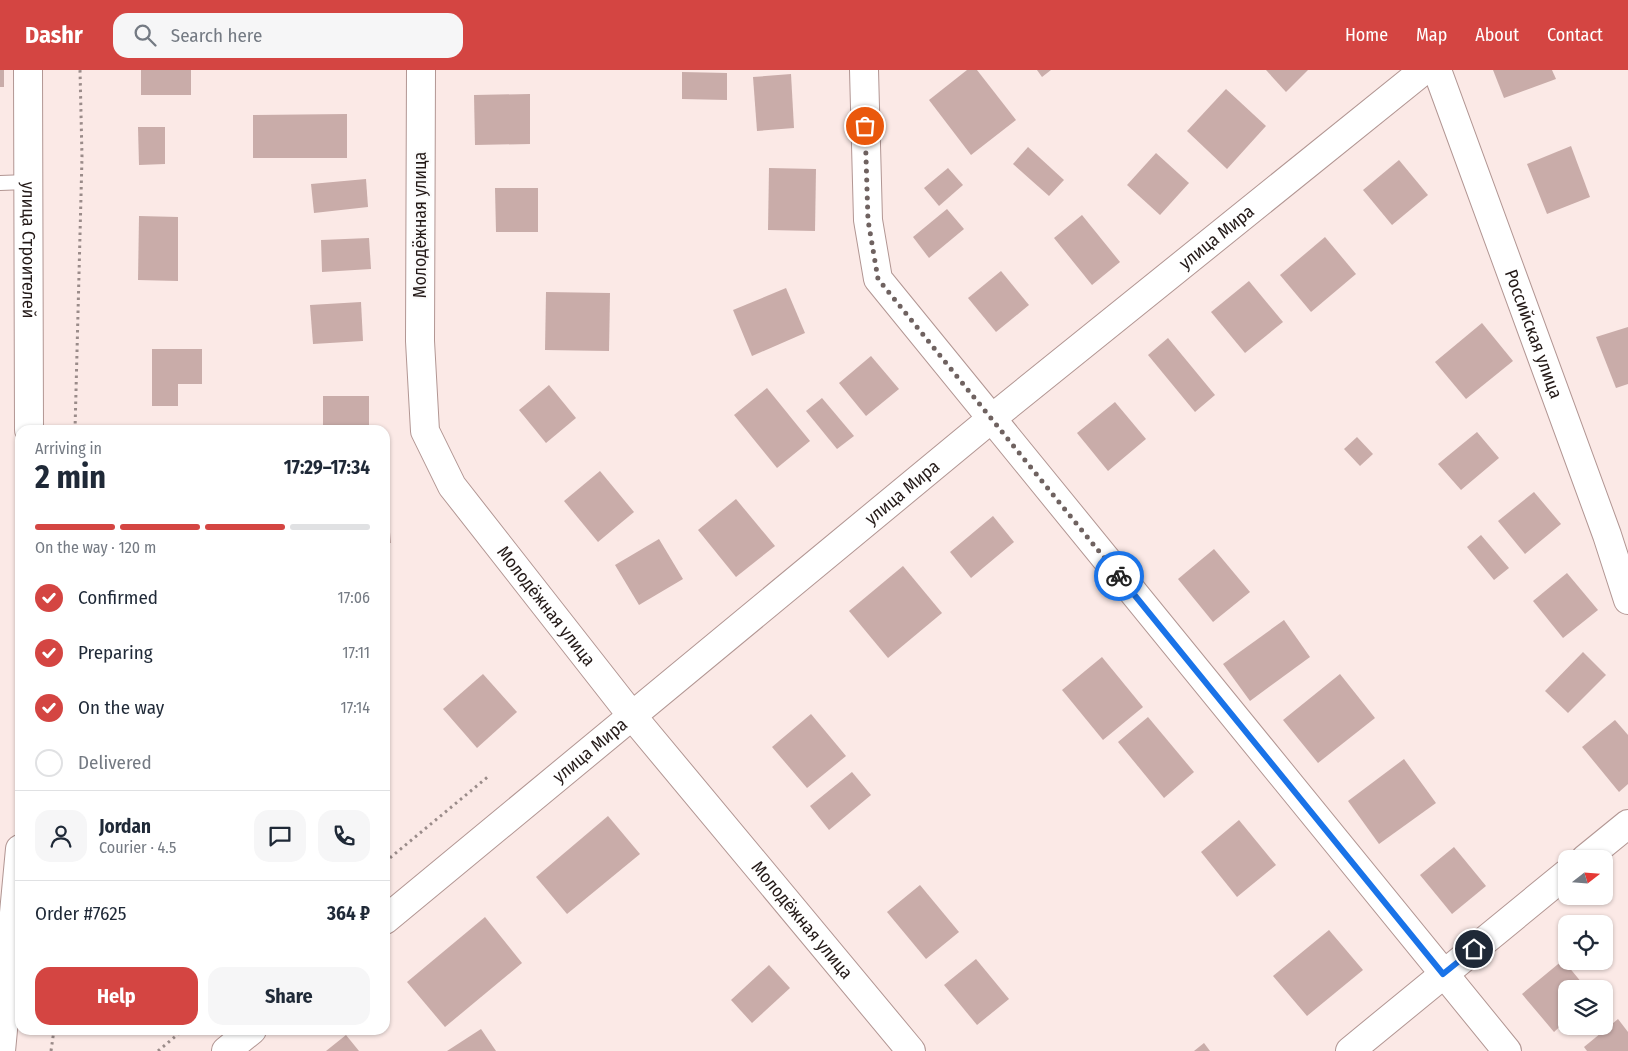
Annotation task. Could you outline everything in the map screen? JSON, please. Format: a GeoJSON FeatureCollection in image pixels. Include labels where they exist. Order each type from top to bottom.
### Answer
{"type":"FeatureCollection","features":[{"type":"Feature","properties":{"kind":"street","name":"улица Строителей"},"geometry":{"type":"LineString","coordinates":[[28,70],[28,425]]}},
{"type":"Feature","properties":{"kind":"street","name":"Молодёжная улица"},"geometry":{"type":"LineString","coordinates":[[421,70],[420,341],[425,431],[452,486],[633,717],[911,1051]]}},
{"type":"Feature","properties":{"kind":"street"},"geometry":{"type":"LineString","coordinates":[[864,70],[868,220],[878,279],[1507,1051]]}},
{"type":"Feature","properties":{"kind":"street","name":"улица Мира"},"geometry":{"type":"LineString","coordinates":[[390,916],[633,717],[991,419],[1424,70]]}},
{"type":"Feature","properties":{"kind":"street","name":"Российская улица"},"geometry":{"type":"LineString","coordinates":[[1437,70],[1607,535],[1628,600]]}},
{"type":"Feature","properties":{"kind":"street"},"geometry":{"type":"LineString","coordinates":[[1596,850],[1628,824]]}},
{"type":"Feature","properties":{"kind":"street"},"geometry":{"type":"LineString","coordinates":[[1350,1051],[1558,881]]}},
{"type":"Feature","properties":{"kind":"street"},"geometry":{"type":"LineString","coordinates":[[0,1051],[15,900]]}},
{"type":"Feature","properties":{"kind":"street"},"geometry":{"type":"LineString","coordinates":[[226,1051],[246,1035]]}},
{"type":"Feature","properties":{"kind":"lane"},"geometry":{"type":"LineString","coordinates":[[0,183],[27,182]]}},
{"type":"Feature","properties":{"kind":"path"},"geometry":{"type":"LineString","coordinates":[[75,425],[82,157],[80,70]]}},
{"type":"Feature","properties":{"kind":"path"},"geometry":{"type":"LineString","coordinates":[[390,858],[490,775]]}},
{"type":"Feature","properties":{"kind":"path"},"geometry":{"type":"LineString","coordinates":[[51,1051],[53,1035]]}},
{"type":"Feature","properties":{"kind":"path"},"geometry":{"type":"LineString","coordinates":[[158,1051],[177,1035]]}},
{"type":"Feature","properties":{"kind":"building"},"geometry":{"type":"Polygon","coordinates":[[[0,70],[4,70],[4,87],[0,87],[0,70]]]}},
{"type":"Feature","properties":{"kind":"building"},"geometry":{"type":"Polygon","coordinates":[[[141,70],[191,70],[191,95],[141,95],[141,70]]]}},
{"type":"Feature","properties":{"kind":"building"},"geometry":{"type":"Polygon","coordinates":[[[967,70],[977,70],[1016,120],[971,155],[929,100],[967,70]]]}},
{"type":"Feature","properties":{"kind":"building"},"geometry":{"type":"Polygon","coordinates":[[[1037,70],[1051,70],[1042,77],[1037,70]]]}},
{"type":"Feature","properties":{"kind":"building"},"geometry":{"type":"Polygon","coordinates":[[[1266,70],[1308,70],[1286,92],[1266,70]]]}},
{"type":"Feature","properties":{"kind":"building"},"geometry":{"type":"Polygon","coordinates":[[[1493,70],[1552,70],[1556,79],[1504,98],[1493,70]]]}},
{"type":"Feature","properties":{"kind":"building"},"geometry":{"type":"Polygon","coordinates":[[[682,72],[727,73],[727,100],[682,99],[682,72]]]}},
{"type":"Feature","properties":{"kind":"building"},"geometry":{"type":"Polygon","coordinates":[[[791,74],[794,128],[757,131],[753,77],[791,74]]]}},
{"type":"Feature","properties":{"kind":"building"},"geometry":{"type":"Polygon","coordinates":[[[1226,89],[1266,126],[1227,169],[1187,131],[1226,89]]]}},
{"type":"Feature","properties":{"kind":"building"},"geometry":{"type":"Polygon","coordinates":[[[530,94],[530,144],[475,145],[474,95],[530,94]]]}},
{"type":"Feature","properties":{"kind":"building"},"geometry":{"type":"Polygon","coordinates":[[[347,114],[347,158],[253,158],[253,115],[347,114]]]}},
{"type":"Feature","properties":{"kind":"building"},"geometry":{"type":"Polygon","coordinates":[[[138,127],[165,127],[165,164],[139,165],[138,127]]]}},
{"type":"Feature","properties":{"kind":"building"},"geometry":{"type":"Polygon","coordinates":[[[1571,146],[1590,197],[1547,214],[1527,164],[1571,146]]]}},
{"type":"Feature","properties":{"kind":"building"},"geometry":{"type":"Polygon","coordinates":[[[1028,147],[1064,180],[1049,196],[1013,164],[1028,147]]]}},
{"type":"Feature","properties":{"kind":"building"},"geometry":{"type":"Polygon","coordinates":[[[1156,153],[1189,183],[1160,215],[1127,185],[1156,153]]]}},
{"type":"Feature","properties":{"kind":"building"},"geometry":{"type":"Polygon","coordinates":[[[1399,160],[1428,195],[1392,225],[1363,190],[1399,160]]]}},
{"type":"Feature","properties":{"kind":"building"},"geometry":{"type":"Polygon","coordinates":[[[769,168],[816,169],[815,231],[768,230],[769,168]]]}},
{"type":"Feature","properties":{"kind":"building"},"geometry":{"type":"Polygon","coordinates":[[[948,168],[963,185],[939,206],[924,188],[948,168]]]}},
{"type":"Feature","properties":{"kind":"building"},"geometry":{"type":"Polygon","coordinates":[[[366,179],[368,207],[314,213],[311,184],[366,179]]]}},
{"type":"Feature","properties":{"kind":"building"},"geometry":{"type":"Polygon","coordinates":[[[495,188],[538,188],[538,232],[496,232],[495,188]]]}},
{"type":"Feature","properties":{"kind":"building"},"geometry":{"type":"Polygon","coordinates":[[[947,209],[964,229],[929,258],[913,237],[947,209]]]}},
{"type":"Feature","properties":{"kind":"building"},"geometry":{"type":"Polygon","coordinates":[[[1082,215],[1120,262],[1092,285],[1054,238],[1082,215]]]}},
{"type":"Feature","properties":{"kind":"building"},"geometry":{"type":"Polygon","coordinates":[[[139,216],[178,217],[178,281],[138,280],[139,216]]]}},
{"type":"Feature","properties":{"kind":"building"},"geometry":{"type":"Polygon","coordinates":[[[1325,237],[1356,274],[1311,312],[1280,275],[1325,237]]]}},
{"type":"Feature","properties":{"kind":"building"},"geometry":{"type":"Polygon","coordinates":[[[369,238],[371,269],[322,272],[321,240],[369,238]]]}},
{"type":"Feature","properties":{"kind":"building"},"geometry":{"type":"Polygon","coordinates":[[[1001,271],[1029,305],[996,332],[968,298],[1001,271]]]}},
{"type":"Feature","properties":{"kind":"building"},"geometry":{"type":"Polygon","coordinates":[[[1249,281],[1283,322],[1245,353],[1211,312],[1249,281]]]}},
{"type":"Feature","properties":{"kind":"building"},"geometry":{"type":"Polygon","coordinates":[[[786,288],[805,333],[752,356],[733,310],[786,288]]]}},
{"type":"Feature","properties":{"kind":"building"},"geometry":{"type":"Polygon","coordinates":[[[546,292],[610,293],[609,351],[545,350],[546,292]]]}},
{"type":"Feature","properties":{"kind":"building"},"geometry":{"type":"Polygon","coordinates":[[[361,302],[363,341],[313,344],[310,305],[361,302]]]}},
{"type":"Feature","properties":{"kind":"building"},"geometry":{"type":"Polygon","coordinates":[[[1482,323],[1513,361],[1466,399],[1435,362],[1482,323]]]}},
{"type":"Feature","properties":{"kind":"building"},"geometry":{"type":"Polygon","coordinates":[[[1628,327],[1628,384],[1616,388],[1596,337],[1628,327]]]}},
{"type":"Feature","properties":{"kind":"building"},"geometry":{"type":"Polygon","coordinates":[[[1168,338],[1215,395],[1195,412],[1148,355],[1168,338]]]}},
{"type":"Feature","properties":{"kind":"building"},"geometry":{"type":"Polygon","coordinates":[[[152,349],[202,349],[202,384],[178,384],[178,406],[152,406],[152,349]]]}},
{"type":"Feature","properties":{"kind":"building"},"geometry":{"type":"Polygon","coordinates":[[[871,356],[899,389],[866,416],[839,383],[871,356]]]}},
{"type":"Feature","properties":{"kind":"building"},"geometry":{"type":"Polygon","coordinates":[[[549,385],[576,418],[546,443],[519,410],[549,385]]]}},
{"type":"Feature","properties":{"kind":"building"},"geometry":{"type":"Polygon","coordinates":[[[767,388],[810,441],[777,468],[734,415],[767,388]]]}},
{"type":"Feature","properties":{"kind":"building"},"geometry":{"type":"Polygon","coordinates":[[[323,396],[369,396],[369,425],[323,425],[323,396]]]}},
{"type":"Feature","properties":{"kind":"building"},"geometry":{"type":"Polygon","coordinates":[[[822,398],[854,436],[837,449],[806,411],[822,398]]]}},
{"type":"Feature","properties":{"kind":"building"},"geometry":{"type":"Polygon","coordinates":[[[1115,402],[1146,439],[1108,471],[1077,433],[1115,402]]]}},
{"type":"Feature","properties":{"kind":"building"},"geometry":{"type":"Polygon","coordinates":[[[1477,432],[1499,458],[1461,490],[1438,464],[1477,432]]]}},
{"type":"Feature","properties":{"kind":"building"},"geometry":{"type":"Polygon","coordinates":[[[1357,437],[1373,454],[1360,466],[1344,449],[1357,437]]]}},
{"type":"Feature","properties":{"kind":"building"},"geometry":{"type":"Polygon","coordinates":[[[600,471],[634,512],[598,542],[564,501],[600,471]]]}},
{"type":"Feature","properties":{"kind":"building"},"geometry":{"type":"Polygon","coordinates":[[[1534,492],[1561,524],[1525,554],[1498,521],[1534,492]]]}},
{"type":"Feature","properties":{"kind":"building"},"geometry":{"type":"Polygon","coordinates":[[[736,499],[775,546],[736,577],[698,530],[736,499]]]}},
{"type":"Feature","properties":{"kind":"building"},"geometry":{"type":"Polygon","coordinates":[[[993,516],[1014,542],[971,578],[950,552],[993,516]]]}},
{"type":"Feature","properties":{"kind":"building"},"geometry":{"type":"Polygon","coordinates":[[[1481,535],[1509,568],[1494,580],[1467,547],[1481,535]]]}},
{"type":"Feature","properties":{"kind":"building"},"geometry":{"type":"Polygon","coordinates":[[[659,539],[683,579],[639,605],[615,565],[659,539]]]}},
{"type":"Feature","properties":{"kind":"building"},"geometry":{"type":"Polygon","coordinates":[[[1214,549],[1250,592],[1213,622],[1178,579],[1214,549]]]}},
{"type":"Feature","properties":{"kind":"building"},"geometry":{"type":"Polygon","coordinates":[[[903,566],[942,613],[888,658],[849,611],[903,566]]]}},
{"type":"Feature","properties":{"kind":"building"},"geometry":{"type":"Polygon","coordinates":[[[1567,573],[1598,610],[1563,638],[1533,601],[1567,573]]]}},
{"type":"Feature","properties":{"kind":"building"},"geometry":{"type":"Polygon","coordinates":[[[1284,620],[1310,657],[1250,701],[1223,664],[1284,620]]]}},
{"type":"Feature","properties":{"kind":"building"},"geometry":{"type":"Polygon","coordinates":[[[1583,652],[1606,675],[1568,713],[1545,691],[1583,652]]]}},
{"type":"Feature","properties":{"kind":"building"},"geometry":{"type":"Polygon","coordinates":[[[1102,657],[1143,707],[1103,740],[1062,690],[1102,657]]]}},
{"type":"Feature","properties":{"kind":"building"},"geometry":{"type":"Polygon","coordinates":[[[483,674],[517,712],[477,748],[443,709],[483,674]]]}},
{"type":"Feature","properties":{"kind":"building"},"geometry":{"type":"Polygon","coordinates":[[[1340,674],[1375,718],[1318,763],[1283,720],[1340,674]]]}},
{"type":"Feature","properties":{"kind":"building"},"geometry":{"type":"Polygon","coordinates":[[[811,714],[846,756],[807,788],[772,747],[811,714]]]}},
{"type":"Feature","properties":{"kind":"building"},"geometry":{"type":"Polygon","coordinates":[[[1148,717],[1194,772],[1164,798],[1118,742],[1148,717]]]}},
{"type":"Feature","properties":{"kind":"building"},"geometry":{"type":"Polygon","coordinates":[[[1615,720],[1628,735],[1628,784],[1619,792],[1582,747],[1615,720]]]}},
{"type":"Feature","properties":{"kind":"building"},"geometry":{"type":"Polygon","coordinates":[[[1404,759],[1436,803],[1379,844],[1348,801],[1404,759]]]}},
{"type":"Feature","properties":{"kind":"building"},"geometry":{"type":"Polygon","coordinates":[[[852,772],[871,795],[829,830],[810,806],[852,772]]]}},
{"type":"Feature","properties":{"kind":"building"},"geometry":{"type":"Polygon","coordinates":[[[608,816],[640,854],[567,914],[536,877],[608,816]]]}},
{"type":"Feature","properties":{"kind":"building"},"geometry":{"type":"Polygon","coordinates":[[[1239,820],[1276,865],[1237,897],[1201,852],[1239,820]]]}},
{"type":"Feature","properties":{"kind":"building"},"geometry":{"type":"Polygon","coordinates":[[[1454,847],[1486,886],[1452,914],[1420,875],[1454,847]]]}},
{"type":"Feature","properties":{"kind":"building"},"geometry":{"type":"Polygon","coordinates":[[[920,885],[959,932],[926,959],[887,912],[920,885]]]}},
{"type":"Feature","properties":{"kind":"building"},"geometry":{"type":"Polygon","coordinates":[[[485,917],[522,963],[445,1027],[407,982],[485,917]]]}},
{"type":"Feature","properties":{"kind":"building"},"geometry":{"type":"Polygon","coordinates":[[[1329,930],[1363,970],[1307,1016],[1273,976],[1329,930]]]}},
{"type":"Feature","properties":{"kind":"building"},"geometry":{"type":"Polygon","coordinates":[[[976,959],[1009,999],[977,1025],[944,985],[976,959]]]}},
{"type":"Feature","properties":{"kind":"building"},"geometry":{"type":"Polygon","coordinates":[[[1558,964],[1558,970],[1571,970],[1580,980],[1558,980],[1558,1028],[1554,1032],[1522,994],[1558,964]]]}},
{"type":"Feature","properties":{"kind":"building"},"geometry":{"type":"Polygon","coordinates":[[[769,965],[790,988],[752,1023],[731,1000],[769,965]]]}},
{"type":"Feature","properties":{"kind":"building"},"geometry":{"type":"Polygon","coordinates":[[[1618,1019],[1628,1032],[1628,1051],[1587,1051],[1584,1047],[1599,1035],[1613,1035],[1613,1023],[1618,1019]]]}},
{"type":"Feature","properties":{"kind":"building"},"geometry":{"type":"Polygon","coordinates":[[[481,1029],[496,1051],[447,1051],[481,1029]]]}},
{"type":"Feature","properties":{"kind":"building"},"geometry":{"type":"Polygon","coordinates":[[[346,1035],[359,1051],[326,1051],[346,1035]]]}},
{"type":"Feature","properties":{"kind":"building"},"geometry":{"type":"Polygon","coordinates":[[[1204,1043],[1210,1051],[1194,1051],[1204,1043]]]}},
{"type":"Feature","properties":{"kind":"way so far"},"geometry":{"type":"LineString","coordinates":[[865,126],[868,220],[878,279],[1119,576]]}},
{"type":"Feature","properties":{"kind":"route"},"geometry":{"type":"LineString","coordinates":[[1119,576],[1443,974],[1474,949]]}}]}
